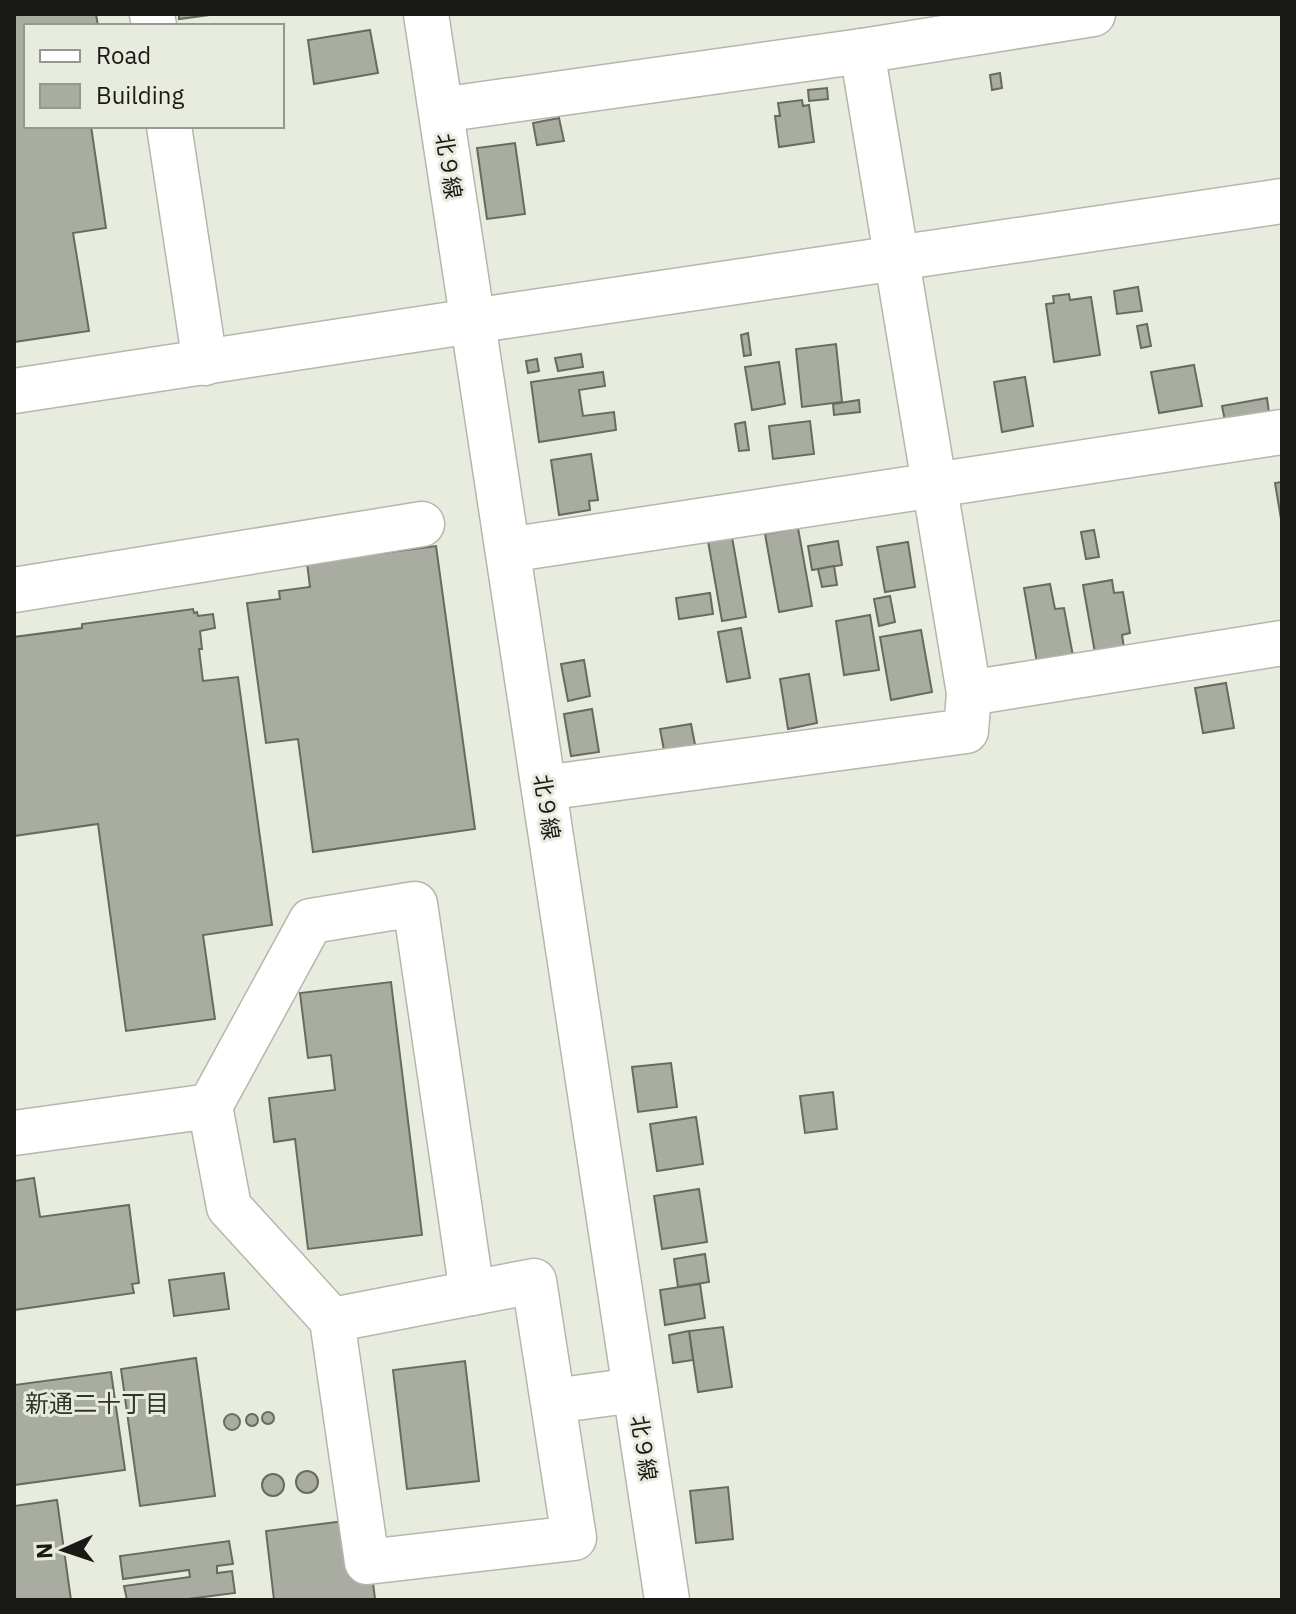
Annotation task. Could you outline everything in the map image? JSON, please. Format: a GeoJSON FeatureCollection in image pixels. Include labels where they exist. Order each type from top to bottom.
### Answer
{"type":"FeatureCollection","features":[{"type":"Feature","properties":{"kind":"street","name":"北９線"},"geometry":{"type":"LineString","coordinates":[[426,14],[667,1600]]}},
{"type":"Feature","properties":{"kind":"street"},"geometry":{"type":"LineString","coordinates":[[441,110],[862,51],[1093,14]]}},
{"type":"Feature","properties":{"kind":"street"},"geometry":{"type":"LineString","coordinates":[[544,788],[966,731],[969,693],[862,51]]}},
{"type":"Feature","properties":{"kind":"street"},"geometry":{"type":"LineString","coordinates":[[169,128],[205,363]]}},
{"type":"Feature","properties":{"kind":"street"},"geometry":{"type":"LineString","coordinates":[[14,391],[1282,201]]}},
{"type":"Feature","properties":{"kind":"street"},"geometry":{"type":"LineString","coordinates":[[508,550],[1282,432]]}},
{"type":"Feature","properties":{"kind":"street"},"geometry":{"type":"LineString","coordinates":[[14,590],[422,524]]}},
{"type":"Feature","properties":{"kind":"street"},"geometry":{"type":"LineString","coordinates":[[969,693],[1282,643]]}},
{"type":"Feature","properties":{"kind":"street"},"geometry":{"type":"LineString","coordinates":[[332,1320],[472,1293],[534,1281],[574,1538],[367,1562],[332,1320],[229,1207],[210,1106],[311,921],[415,904],[472,1293]]}},
{"type":"Feature","properties":{"kind":"street"},"geometry":{"type":"LineString","coordinates":[[14,1133],[210,1106]]}},
{"type":"Feature","properties":{"kind":"street"},"geometry":{"type":"LineString","coordinates":[[553,1401],[635,1390]]}},
{"type":"Feature","properties":{"kind":"building"},"geometry":{"type":"Polygon","coordinates":[[[14,14],[96,14],[98,24],[24,24],[24,128],[91,128],[106,228],[73,233],[89,331],[14,342],[14,14]]]}},
{"type":"Feature","properties":{"kind":"building"},"geometry":{"type":"Polygon","coordinates":[[[179,14],[217,14],[179,19],[179,14]]]}},
{"type":"Feature","properties":{"kind":"building"},"geometry":{"type":"Polygon","coordinates":[[[370,30],[378,73],[314,84],[308,40],[370,30]]]}},
{"type":"Feature","properties":{"kind":"building"},"geometry":{"type":"Polygon","coordinates":[[[1000,73],[1002,88],[992,90],[990,75],[1000,73]]]}},
{"type":"Feature","properties":{"kind":"building"},"geometry":{"type":"Polygon","coordinates":[[[827,88],[828,99],[809,101],[808,90],[827,88]]]}},
{"type":"Feature","properties":{"kind":"building"},"geometry":{"type":"Polygon","coordinates":[[[802,100],[803,106],[809,105],[814,142],[779,147],[775,116],[780,116],[778,103],[802,100]]]}},
{"type":"Feature","properties":{"kind":"building"},"geometry":{"type":"Polygon","coordinates":[[[559,118],[564,141],[537,145],[533,123],[559,118]]]}},
{"type":"Feature","properties":{"kind":"building"},"geometry":{"type":"Polygon","coordinates":[[[515,143],[525,214],[487,219],[477,148],[515,143]]]}},
{"type":"Feature","properties":{"kind":"building"},"geometry":{"type":"Polygon","coordinates":[[[1138,287],[1142,311],[1117,314],[1114,291],[1138,287]]]}},
{"type":"Feature","properties":{"kind":"building"},"geometry":{"type":"Polygon","coordinates":[[[1069,294],[1070,300],[1091,297],[1100,355],[1054,362],[1046,304],[1054,303],[1053,296],[1069,294]]]}},
{"type":"Feature","properties":{"kind":"building"},"geometry":{"type":"Polygon","coordinates":[[[1147,324],[1151,346],[1141,348],[1137,326],[1147,324]]]}},
{"type":"Feature","properties":{"kind":"building"},"geometry":{"type":"Polygon","coordinates":[[[748,333],[751,355],[744,356],[741,335],[748,333]]]}},
{"type":"Feature","properties":{"kind":"building"},"geometry":{"type":"Polygon","coordinates":[[[836,344],[842,402],[802,407],[796,349],[836,344]]]}},
{"type":"Feature","properties":{"kind":"building"},"geometry":{"type":"Polygon","coordinates":[[[581,354],[583,367],[558,371],[555,358],[581,354]]]}},
{"type":"Feature","properties":{"kind":"building"},"geometry":{"type":"Polygon","coordinates":[[[537,359],[539,371],[528,373],[526,361],[537,359]]]}},
{"type":"Feature","properties":{"kind":"building"},"geometry":{"type":"Polygon","coordinates":[[[779,362],[785,404],[752,410],[745,367],[779,362]]]}},
{"type":"Feature","properties":{"kind":"building"},"geometry":{"type":"Polygon","coordinates":[[[1194,365],[1202,406],[1159,413],[1151,372],[1194,365]]]}},
{"type":"Feature","properties":{"kind":"building"},"geometry":{"type":"Polygon","coordinates":[[[603,372],[605,386],[579,390],[583,416],[614,412],[616,430],[539,442],[531,382],[603,372]]]}},
{"type":"Feature","properties":{"kind":"building"},"geometry":{"type":"Polygon","coordinates":[[[1025,377],[1033,426],[1002,432],[994,382],[1025,377]]]}},
{"type":"Feature","properties":{"kind":"building"},"geometry":{"type":"Polygon","coordinates":[[[1267,398],[1269,413],[1225,421],[1222,406],[1267,398]]]}},
{"type":"Feature","properties":{"kind":"building"},"geometry":{"type":"Polygon","coordinates":[[[859,400],[860,412],[834,415],[833,404],[859,400]]]}},
{"type":"Feature","properties":{"kind":"building"},"geometry":{"type":"Polygon","coordinates":[[[810,421],[814,454],[773,459],[769,426],[810,421]]]}},
{"type":"Feature","properties":{"kind":"building"},"geometry":{"type":"Polygon","coordinates":[[[745,422],[749,450],[739,451],[735,424],[745,422]]]}},
{"type":"Feature","properties":{"kind":"building"},"geometry":{"type":"Polygon","coordinates":[[[591,454],[598,500],[589,501],[590,510],[559,515],[551,460],[591,454]]]}},
{"type":"Feature","properties":{"kind":"building"},"geometry":{"type":"Polygon","coordinates":[[[1282,482],[1282,525],[1275,483],[1282,482]]]}},
{"type":"Feature","properties":{"kind":"building"},"geometry":{"type":"Polygon","coordinates":[[[798,528],[812,606],[779,612],[765,534],[798,528]]]}},
{"type":"Feature","properties":{"kind":"building"},"geometry":{"type":"Polygon","coordinates":[[[1094,530],[1099,557],[1086,559],[1081,532],[1094,530]]]}},
{"type":"Feature","properties":{"kind":"building"},"geometry":{"type":"Polygon","coordinates":[[[732,537],[746,617],[722,621],[708,541],[732,537]]]}},
{"type":"Feature","properties":{"kind":"building"},"geometry":{"type":"Polygon","coordinates":[[[838,541],[842,565],[812,570],[808,546],[838,541]]]}},
{"type":"Feature","properties":{"kind":"building"},"geometry":{"type":"Polygon","coordinates":[[[908,542],[915,587],[885,592],[877,547],[908,542]]]}},
{"type":"Feature","properties":{"kind":"building"},"geometry":{"type":"Polygon","coordinates":[[[436,546],[475,829],[313,852],[298,739],[266,743],[247,603],[280,599],[279,591],[310,587],[307,563],[436,546]]]}},
{"type":"Feature","properties":{"kind":"building"},"geometry":{"type":"Polygon","coordinates":[[[834,566],[837,585],[822,587],[818,569],[834,566]]]}},
{"type":"Feature","properties":{"kind":"building"},"geometry":{"type":"Polygon","coordinates":[[[1112,580],[1114,593],[1123,592],[1130,633],[1122,635],[1124,648],[1095,653],[1083,585],[1112,580]]]}},
{"type":"Feature","properties":{"kind":"building"},"geometry":{"type":"Polygon","coordinates":[[[1050,584],[1055,609],[1064,608],[1073,656],[1037,663],[1024,588],[1050,584]]]}},
{"type":"Feature","properties":{"kind":"building"},"geometry":{"type":"Polygon","coordinates":[[[710,593],[713,614],[679,619],[676,598],[710,593]]]}},
{"type":"Feature","properties":{"kind":"building"},"geometry":{"type":"Polygon","coordinates":[[[890,596],[895,622],[879,626],[874,599],[890,596]]]}},
{"type":"Feature","properties":{"kind":"building"},"geometry":{"type":"Polygon","coordinates":[[[193,609],[198,616],[213,614],[215,628],[200,631],[203,681],[238,677],[272,925],[203,935],[215,1019],[126,1031],[98,824],[14,836],[14,637],[193,609]]]}},
{"type":"Feature","properties":{"kind":"building"},"geometry":{"type":"Polygon","coordinates":[[[870,615],[879,670],[844,675],[836,621],[870,615]]]}},
{"type":"Feature","properties":{"kind":"building"},"geometry":{"type":"Polygon","coordinates":[[[741,628],[750,678],[727,682],[718,632],[741,628]]]}},
{"type":"Feature","properties":{"kind":"building"},"geometry":{"type":"Polygon","coordinates":[[[921,630],[932,692],[891,700],[880,637],[921,630]]]}},
{"type":"Feature","properties":{"kind":"building"},"geometry":{"type":"Polygon","coordinates":[[[584,660],[590,696],[568,701],[561,664],[584,660]]]}},
{"type":"Feature","properties":{"kind":"building"},"geometry":{"type":"Polygon","coordinates":[[[809,674],[817,723],[788,729],[780,679],[809,674]]]}},
{"type":"Feature","properties":{"kind":"building"},"geometry":{"type":"Polygon","coordinates":[[[1226,683],[1234,728],[1203,733],[1195,688],[1226,683]]]}},
{"type":"Feature","properties":{"kind":"building"},"geometry":{"type":"Polygon","coordinates":[[[592,709],[599,752],[571,756],[564,714],[592,709]]]}},
{"type":"Feature","properties":{"kind":"building"},"geometry":{"type":"Polygon","coordinates":[[[691,724],[698,760],[667,766],[660,729],[691,724]]]}},
{"type":"Feature","properties":{"kind":"building"},"geometry":{"type":"Polygon","coordinates":[[[391,982],[422,1235],[308,1249],[295,1139],[274,1142],[269,1098],[335,1090],[331,1055],[308,1058],[300,993],[391,982]]]}},
{"type":"Feature","properties":{"kind":"building"},"geometry":{"type":"Polygon","coordinates":[[[671,1063],[677,1107],[638,1112],[632,1067],[671,1063]]]}},
{"type":"Feature","properties":{"kind":"building"},"geometry":{"type":"Polygon","coordinates":[[[833,1092],[837,1129],[805,1133],[800,1096],[833,1092]]]}},
{"type":"Feature","properties":{"kind":"building"},"geometry":{"type":"Polygon","coordinates":[[[696,1117],[703,1164],[657,1171],[650,1124],[696,1117]]]}},
{"type":"Feature","properties":{"kind":"building"},"geometry":{"type":"Polygon","coordinates":[[[34,1178],[40,1217],[129,1205],[139,1283],[132,1284],[134,1293],[14,1310],[14,1181],[34,1178]]]}},
{"type":"Feature","properties":{"kind":"building"},"geometry":{"type":"Polygon","coordinates":[[[699,1189],[707,1242],[662,1249],[654,1196],[699,1189]]]}},
{"type":"Feature","properties":{"kind":"building"},"geometry":{"type":"Polygon","coordinates":[[[705,1254],[709,1282],[678,1287],[674,1259],[705,1254]]]}},
{"type":"Feature","properties":{"kind":"building"},"geometry":{"type":"Polygon","coordinates":[[[224,1273],[229,1309],[174,1316],[169,1280],[224,1273]]]}},
{"type":"Feature","properties":{"kind":"building"},"geometry":{"type":"Polygon","coordinates":[[[700,1284],[705,1318],[665,1325],[660,1290],[700,1284]]]}},
{"type":"Feature","properties":{"kind":"building"},"geometry":{"type":"Polygon","coordinates":[[[723,1327],[732,1387],[698,1392],[689,1331],[723,1327]]]}},
{"type":"Feature","properties":{"kind":"building"},"geometry":{"type":"Polygon","coordinates":[[[689,1331],[693,1360],[673,1363],[669,1335],[689,1331]]]}},
{"type":"Feature","properties":{"kind":"building"},"geometry":{"type":"Polygon","coordinates":[[[196,1358],[215,1496],[140,1506],[121,1369],[196,1358]]]}},
{"type":"Feature","properties":{"kind":"building"},"geometry":{"type":"Polygon","coordinates":[[[465,1361],[479,1481],[407,1489],[393,1370],[465,1361]]]}},
{"type":"Feature","properties":{"kind":"building"},"geometry":{"type":"Polygon","coordinates":[[[111,1372],[125,1470],[14,1485],[14,1385],[111,1372]]]}},
{"type":"Feature","properties":{"kind":"building"},"geometry":{"type":"Polygon","coordinates":[[[268,1412],[274,1418],[268,1424],[262,1418],[268,1412]]]}},
{"type":"Feature","properties":{"kind":"building"},"geometry":{"type":"Polygon","coordinates":[[[232,1414],[238,1416],[238,1428],[232,1430],[226,1428],[224,1422],[226,1416],[232,1414]]]}},
{"type":"Feature","properties":{"kind":"building"},"geometry":{"type":"Polygon","coordinates":[[[252,1414],[258,1420],[252,1426],[246,1420],[252,1414]]]}},
{"type":"Feature","properties":{"kind":"building"},"geometry":{"type":"Polygon","coordinates":[[[307,1471],[315,1474],[318,1482],[315,1490],[307,1493],[299,1490],[296,1482],[299,1474],[307,1471]]]}},
{"type":"Feature","properties":{"kind":"building"},"geometry":{"type":"Polygon","coordinates":[[[273,1474],[281,1477],[284,1485],[281,1493],[273,1496],[265,1493],[262,1485],[265,1477],[273,1474]]]}},
{"type":"Feature","properties":{"kind":"building"},"geometry":{"type":"Polygon","coordinates":[[[728,1487],[733,1539],[696,1543],[690,1491],[728,1487]]]}},
{"type":"Feature","properties":{"kind":"building"},"geometry":{"type":"Polygon","coordinates":[[[57,1500],[71,1600],[14,1600],[14,1506],[57,1500]]]}},
{"type":"Feature","properties":{"kind":"building"},"geometry":{"type":"Polygon","coordinates":[[[352,1520],[367,1533],[375,1599],[274,1600],[266,1531],[352,1520]]]}},
{"type":"Feature","properties":{"kind":"building"},"geometry":{"type":"Polygon","coordinates":[[[229,1541],[233,1564],[217,1566],[217,1573],[232,1571],[235,1593],[180,1600],[127,1600],[124,1586],[190,1577],[189,1570],[123,1579],[120,1556],[229,1541]]]}},
{"type":"Feature","properties":{"kind":"district","name":"新通二十丁目"},"geometry":{"type":"Point","coordinates":[97,1404]}}]}
